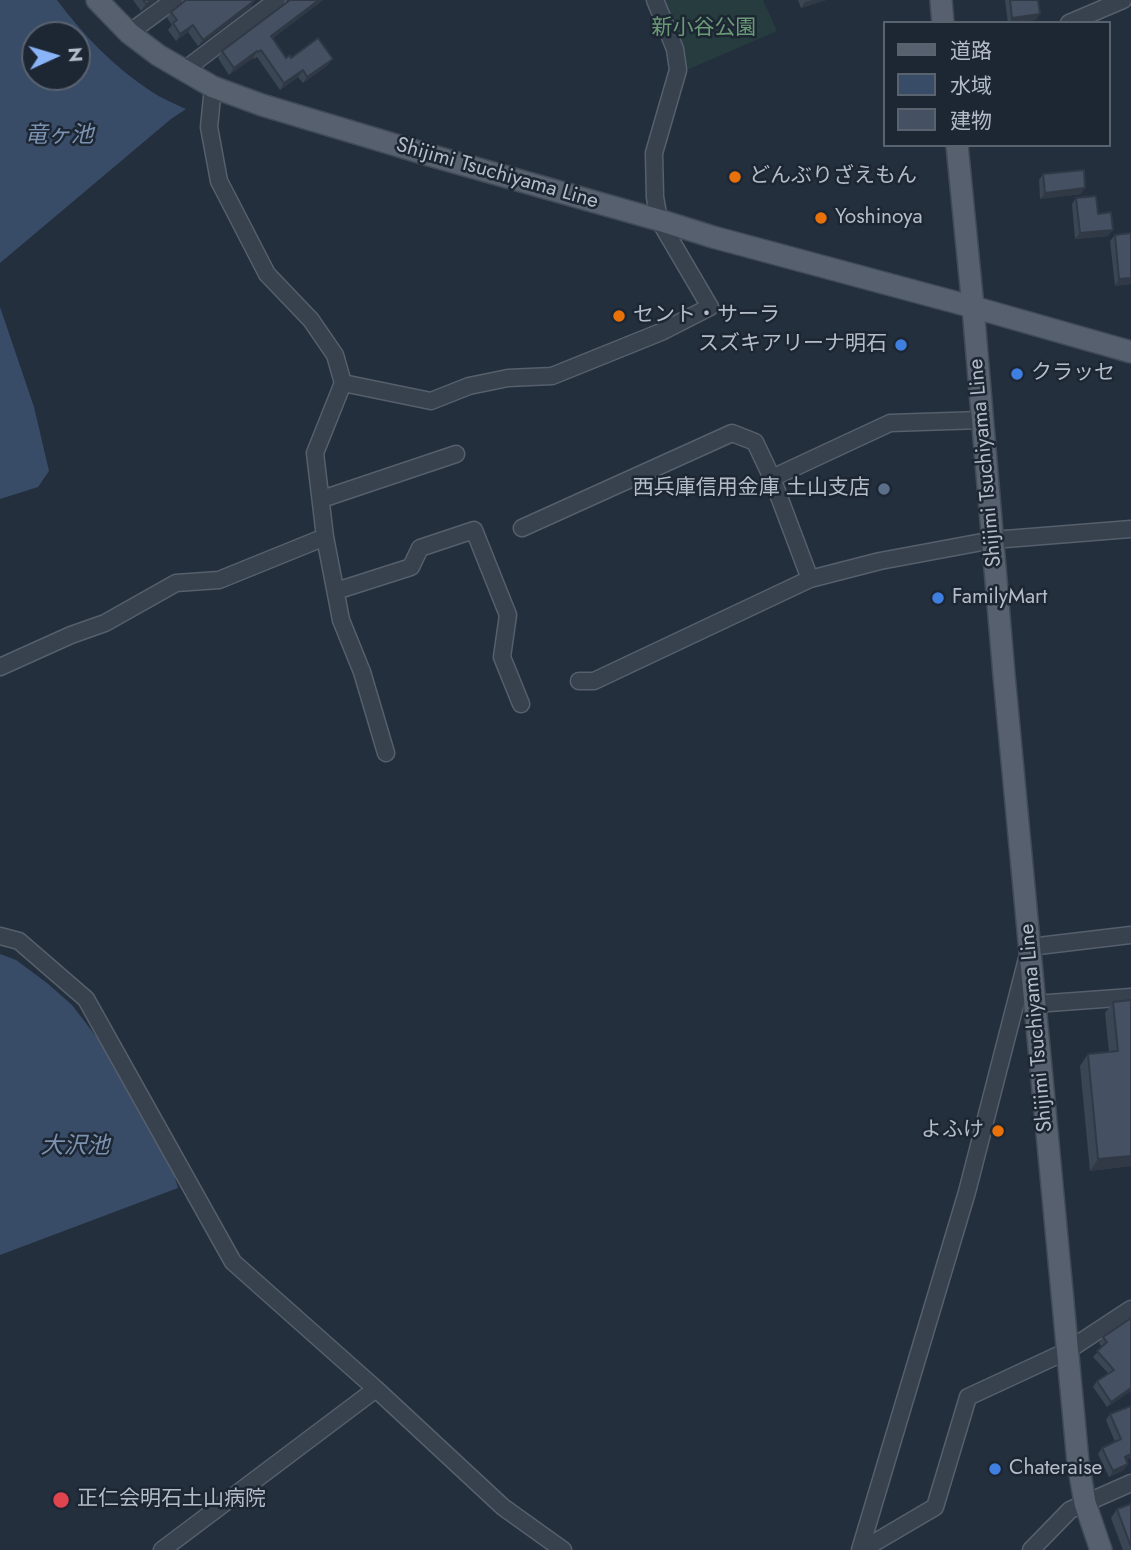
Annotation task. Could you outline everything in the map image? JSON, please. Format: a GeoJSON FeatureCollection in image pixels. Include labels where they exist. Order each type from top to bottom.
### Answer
{"type":"FeatureCollection","features":[{"type":"Feature","properties":{"kind":"main road","name":"Shijimi Tsuchiyama Line"},"geometry":{"type":"LineString","coordinates":[[97,0],[129,33],[183,71],[213,87],[262,105],[713,237],[973,307],[1003,676],[1077,1462],[1085,1503],[1101,1550]]}},
{"type":"Feature","properties":{"kind":"main road"},"geometry":{"type":"LineString","coordinates":[[941,0],[943,21]]}},
{"type":"Feature","properties":{"kind":"main road"},"geometry":{"type":"LineString","coordinates":[[957,147],[973,307],[1131,352]]}},
{"type":"Feature","properties":{"kind":"street"},"geometry":{"type":"LineString","coordinates":[[129,33],[174,0]]}},
{"type":"Feature","properties":{"kind":"street"},"geometry":{"type":"LineString","coordinates":[[183,71],[277,0]]}},
{"type":"Feature","properties":{"kind":"street"},"geometry":{"type":"LineString","coordinates":[[343,383],[431,401],[469,386],[509,378],[552,376],[661,332],[710,307],[659,220],[655,197],[654,153],[678,70],[675,49],[655,0]]}},
{"type":"Feature","properties":{"kind":"street"},"geometry":{"type":"LineString","coordinates":[[1074,21],[1123,0]]}},
{"type":"Feature","properties":{"kind":"street"},"geometry":{"type":"LineString","coordinates":[[213,87],[209,127],[219,181],[267,274],[311,320],[335,355],[343,383],[315,453],[325,537],[341,620],[362,672],[386,753]]}},
{"type":"Feature","properties":{"kind":"street"},"geometry":{"type":"LineString","coordinates":[[772,478],[890,424],[981,420]]}},
{"type":"Feature","properties":{"kind":"street"},"geometry":{"type":"LineString","coordinates":[[522,528],[732,433],[755,442],[772,478],[810,579]]}},
{"type":"Feature","properties":{"kind":"street"},"geometry":{"type":"LineString","coordinates":[[321,499],[457,453]]}},
{"type":"Feature","properties":{"kind":"street"},"geometry":{"type":"LineString","coordinates":[[579,681],[594,681],[810,579],[880,561],[993,540],[1131,528]]}},
{"type":"Feature","properties":{"kind":"street"},"geometry":{"type":"LineString","coordinates":[[336,591],[411,567],[420,548],[474,530],[508,615],[502,657],[521,704]]}},
{"type":"Feature","properties":{"kind":"street"},"geometry":{"type":"LineString","coordinates":[[0,667],[71,635],[106,624],[176,583],[219,580],[325,537]]}},
{"type":"Feature","properties":{"kind":"street"},"geometry":{"type":"LineString","coordinates":[[861,1550],[967,1192],[1030,947],[1131,935]]}},
{"type":"Feature","properties":{"kind":"street"},"geometry":{"type":"LineString","coordinates":[[0,936],[19,941],[86,999],[233,1262],[503,1507],[563,1550]]}},
{"type":"Feature","properties":{"kind":"street"},"geometry":{"type":"LineString","coordinates":[[1035,1004],[1131,997]]}},
{"type":"Feature","properties":{"kind":"street"},"geometry":{"type":"LineString","coordinates":[[861,1550],[935,1507],[968,1397],[1067,1351],[1131,1309]]}},
{"type":"Feature","properties":{"kind":"street"},"geometry":{"type":"LineString","coordinates":[[162,1550],[376,1389]]}},
{"type":"Feature","properties":{"kind":"street"},"geometry":{"type":"LineString","coordinates":[[1031,1550],[1070,1510],[1131,1483]]}},
{"type":"Feature","properties":{"kind":"green space","name":"新小谷公園"},"geometry":{"type":"Polygon","coordinates":[[[662,0],[763,0],[777,31],[682,72],[662,0]]]}},
{"type":"Feature","properties":{"kind":"water","name":"竜ヶ池"},"geometry":{"type":"Polygon","coordinates":[[[0,0],[57,0],[74,21],[21,21],[21,91],[91,91],[91,40],[138,83],[186,109],[0,263],[0,0]]]}},
{"type":"Feature","properties":{"kind":"water"},"geometry":{"type":"Polygon","coordinates":[[[0,307],[34,407],[49,471],[38,487],[0,499],[0,307]]]}},
{"type":"Feature","properties":{"kind":"water","name":"大沢池"},"geometry":{"type":"Polygon","coordinates":[[[0,954],[16,960],[72,1005],[118,1065],[172,1168],[178,1188],[0,1255],[0,954]]]}},
{"type":"Feature","properties":{"kind":"building"},"geometry":{"type":"Polygon","coordinates":[[[186,0],[254,1],[203,40],[193,25],[180,34],[173,23],[177,20],[171,12],[186,0]]]}},
{"type":"Feature","properties":{"kind":"building"},"geometry":{"type":"Polygon","coordinates":[[[290,0],[319,0],[271,36],[286,58],[290,55],[291,58],[318,38],[333,59],[307,77],[303,70],[284,83],[261,50],[234,68],[222,51],[290,0]]]}},
{"type":"Feature","properties":{"kind":"building"},"geometry":{"type":"Polygon","coordinates":[[[1010,0],[1038,0],[1040,14],[1012,18],[1010,0]]]}},
{"type":"Feature","properties":{"kind":"building"},"geometry":{"type":"Polygon","coordinates":[[[1084,170],[1085,188],[1045,193],[1043,174],[1084,170]]]}},
{"type":"Feature","properties":{"kind":"building"},"geometry":{"type":"Polygon","coordinates":[[[1096,196],[1098,214],[1111,212],[1113,230],[1080,233],[1076,198],[1096,196]]]}},
{"type":"Feature","properties":{"kind":"building"},"geometry":{"type":"Polygon","coordinates":[[[1131,233],[1131,278],[1119,279],[1115,235],[1131,233]]]}},
{"type":"Feature","properties":{"kind":"building"},"geometry":{"type":"Polygon","coordinates":[[[1131,1000],[1131,1156],[1098,1159],[1088,1054],[1118,1051],[1113,1002],[1131,1000]]]}},
{"type":"Feature","properties":{"kind":"building"},"geometry":{"type":"Polygon","coordinates":[[[1131,1318],[1131,1388],[1111,1402],[1097,1381],[1114,1370],[1097,1351],[1107,1342],[1103,1337],[1131,1318]]]}},
{"type":"Feature","properties":{"kind":"building"},"geometry":{"type":"Polygon","coordinates":[[[1131,1406],[1131,1454],[1125,1457],[1128,1464],[1113,1471],[1102,1448],[1121,1439],[1110,1414],[1131,1406]]]}},
{"type":"Feature","properties":{"kind":"building"},"geometry":{"type":"Polygon","coordinates":[[[1131,1504],[1131,1547],[1117,1509],[1131,1504]]]}},
{"type":"Feature","properties":{"kind":"place","name":"どんぶりざえもん"},"geometry":{"type":"Point","coordinates":[735,177]}},
{"type":"Feature","properties":{"kind":"place","name":"Yoshinoya"},"geometry":{"type":"Point","coordinates":[821,218]}},
{"type":"Feature","properties":{"kind":"place","name":"セント・サーラ"},"geometry":{"type":"Point","coordinates":[619,316]}},
{"type":"Feature","properties":{"kind":"place","name":"スズキアリーナ明石"},"geometry":{"type":"Point","coordinates":[901,345]}},
{"type":"Feature","properties":{"kind":"place","name":"クラッセ"},"geometry":{"type":"Point","coordinates":[1017,374]}},
{"type":"Feature","properties":{"kind":"place","name":"西兵庫信用金庫 土山支店"},"geometry":{"type":"Point","coordinates":[884,489]}},
{"type":"Feature","properties":{"kind":"place","name":"FamilyMart"},"geometry":{"type":"Point","coordinates":[938,598]}},
{"type":"Feature","properties":{"kind":"place","name":"よふけ"},"geometry":{"type":"Point","coordinates":[998,1131]}},
{"type":"Feature","properties":{"kind":"place","name":"Chateraise"},"geometry":{"type":"Point","coordinates":[995,1469]}},
{"type":"Feature","properties":{"kind":"place","name":"正仁会明石土山病院"},"geometry":{"type":"Point","coordinates":[61,1500]}}]}
